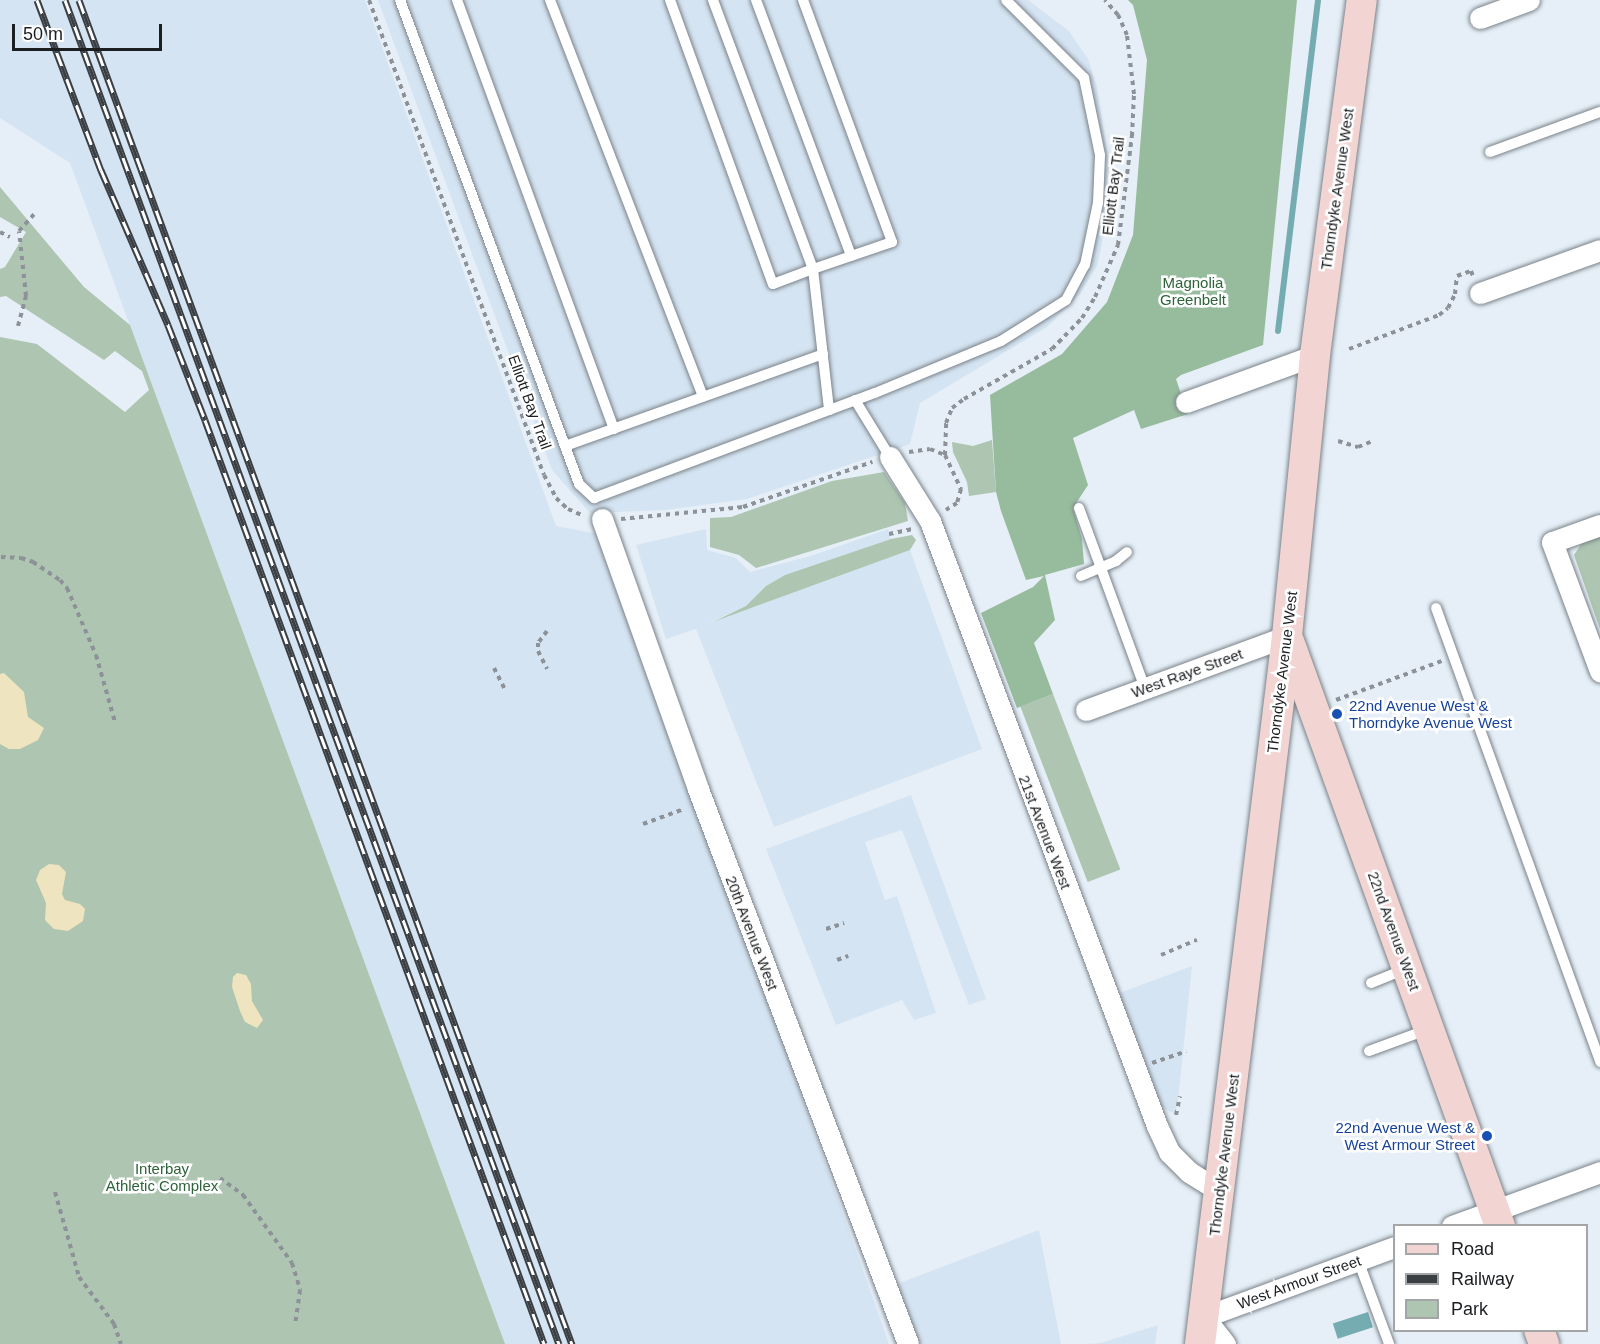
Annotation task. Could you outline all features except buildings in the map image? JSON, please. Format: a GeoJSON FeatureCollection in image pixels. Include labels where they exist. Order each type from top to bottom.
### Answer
{"type":"FeatureCollection","features":[{"type":"Feature","properties":{"kind":"main road","name":"Thorndyke Avenue West"},"geometry":{"type":"LineString","coordinates":[[1202,1331],[1287,636],[1315,356],[1362,0]]}},
{"type":"Feature","properties":{"kind":"main road","name":"22nd Avenue West"},"geometry":{"type":"LineString","coordinates":[[1287,636],[1497,1218]]}},
{"type":"Feature","properties":{"kind":"street"},"geometry":{"type":"LineString","coordinates":[[1480,18],[1529,0]]}},
{"type":"Feature","properties":{"kind":"street"},"geometry":{"type":"LineString","coordinates":[[1480,293],[1600,250]]}},
{"type":"Feature","properties":{"kind":"street"},"geometry":{"type":"LineString","coordinates":[[1186,402],[1315,356]]}},
{"type":"Feature","properties":{"kind":"street","name":"21st Avenue West"},"geometry":{"type":"LineString","coordinates":[[883,459],[930,521],[1156,1126],[1169,1152],[1189,1172],[1220,1191]]}},
{"type":"Feature","properties":{"kind":"street","name":"20th Avenue West"},"geometry":{"type":"LineString","coordinates":[[602,519],[702,801],[908,1344]]}},
{"type":"Feature","properties":{"kind":"street"},"geometry":{"type":"LineString","coordinates":[[1600,525],[1552,542],[1600,671]]}},
{"type":"Feature","properties":{"kind":"street","name":"West Raye Street"},"geometry":{"type":"LineString","coordinates":[[1086,710],[1287,636]]}},
{"type":"Feature","properties":{"kind":"street"},"geometry":{"type":"LineString","coordinates":[[1463,1224],[1497,1218],[1600,1173]]}},
{"type":"Feature","properties":{"kind":"street","name":"West Armour Street"},"geometry":{"type":"LineString","coordinates":[[1202,1331],[1358,1260],[1393,1247]]}},
{"type":"Feature","properties":{"kind":"street"},"geometry":{"type":"LineString","coordinates":[[1202,1331],[1225,1344]]}},
{"type":"Feature","properties":{"kind":"lane"},"geometry":{"type":"LineString","coordinates":[[400,0],[579,484],[594,498],[855,400],[1001,341],[1066,300],[1085,265],[1098,203],[1100,155],[1084,78],[1006,0]]}},
{"type":"Feature","properties":{"kind":"lane"},"geometry":{"type":"LineString","coordinates":[[457,0],[614,429]]}},
{"type":"Feature","properties":{"kind":"lane"},"geometry":{"type":"LineString","coordinates":[[550,0],[703,397]]}},
{"type":"Feature","properties":{"kind":"lane"},"geometry":{"type":"LineString","coordinates":[[670,0],[773,284],[892,242],[803,0]]}},
{"type":"Feature","properties":{"kind":"lane"},"geometry":{"type":"LineString","coordinates":[[713,0],[813,269],[829,410]]}},
{"type":"Feature","properties":{"kind":"lane"},"geometry":{"type":"LineString","coordinates":[[756,0],[851,256]]}},
{"type":"Feature","properties":{"kind":"lane"},"geometry":{"type":"LineString","coordinates":[[1490,152],[1600,112]]}},
{"type":"Feature","properties":{"kind":"lane"},"geometry":{"type":"LineString","coordinates":[[565,446],[823,354]]}},
{"type":"Feature","properties":{"kind":"lane"},"geometry":{"type":"LineString","coordinates":[[855,400],[883,459]]}},
{"type":"Feature","properties":{"kind":"lane"},"geometry":{"type":"LineString","coordinates":[[1079,508],[1145,688]]}},
{"type":"Feature","properties":{"kind":"lane"},"geometry":{"type":"LineString","coordinates":[[1081,576],[1116,561],[1127,552]]}},
{"type":"Feature","properties":{"kind":"lane"},"geometry":{"type":"LineString","coordinates":[[1436,608],[1600,1062]]}},
{"type":"Feature","properties":{"kind":"lane"},"geometry":{"type":"LineString","coordinates":[[1371,983],[1407,968]]}},
{"type":"Feature","properties":{"kind":"lane"},"geometry":{"type":"LineString","coordinates":[[1369,1051],[1429,1029]]}},
{"type":"Feature","properties":{"kind":"lane"},"geometry":{"type":"LineString","coordinates":[[1358,1260],[1389,1344]]}},
{"type":"Feature","properties":{"kind":"path","name":"Elliott Bay Trail"},"geometry":{"type":"LineString","coordinates":[[369,0],[544,475],[556,498],[568,509],[602,519],[737,508],[883,459]]}},
{"type":"Feature","properties":{"kind":"path","name":"Elliott Bay Trail"},"geometry":{"type":"LineString","coordinates":[[945,455],[946,423],[952,408],[1052,349],[1082,318],[1095,297],[1118,245],[1132,136],[1134,94],[1127,34],[1118,15],[1106,0]]}},
{"type":"Feature","properties":{"kind":"path"},"geometry":{"type":"LineString","coordinates":[[18,326],[26,296],[17,231],[36,212]]}},
{"type":"Feature","properties":{"kind":"path"},"geometry":{"type":"LineString","coordinates":[[0,232],[10,237]]}},
{"type":"Feature","properties":{"kind":"path"},"geometry":{"type":"LineString","coordinates":[[1349,349],[1438,315],[1448,308],[1455,294],[1457,276],[1471,271],[1472,273]]}},
{"type":"Feature","properties":{"kind":"path"},"geometry":{"type":"LineString","coordinates":[[1338,441],[1358,447],[1373,441]]}},
{"type":"Feature","properties":{"kind":"path"},"geometry":{"type":"LineString","coordinates":[[919,450],[930,449],[945,455],[961,489],[957,503],[942,512]]}},
{"type":"Feature","properties":{"kind":"path"},"geometry":{"type":"LineString","coordinates":[[890,534],[917,528]]}},
{"type":"Feature","properties":{"kind":"path"},"geometry":{"type":"LineString","coordinates":[[1,557],[33,562],[60,580],[67,588],[96,656],[116,722]]}},
{"type":"Feature","properties":{"kind":"path"},"geometry":{"type":"LineString","coordinates":[[547,631],[538,643],[538,651],[547,669]]}},
{"type":"Feature","properties":{"kind":"path"},"geometry":{"type":"LineString","coordinates":[[1334,701],[1454,656]]}},
{"type":"Feature","properties":{"kind":"path"},"geometry":{"type":"LineString","coordinates":[[494,668],[505,690]]}},
{"type":"Feature","properties":{"kind":"path"},"geometry":{"type":"LineString","coordinates":[[642,824],[702,801]]}},
{"type":"Feature","properties":{"kind":"path"},"geometry":{"type":"LineString","coordinates":[[826,929],[844,923]]}},
{"type":"Feature","properties":{"kind":"path"},"geometry":{"type":"LineString","coordinates":[[1161,955],[1197,940]]}},
{"type":"Feature","properties":{"kind":"path"},"geometry":{"type":"LineString","coordinates":[[837,960],[848,956]]}},
{"type":"Feature","properties":{"kind":"path"},"geometry":{"type":"LineString","coordinates":[[1159,1060],[1186,1051]]}},
{"type":"Feature","properties":{"kind":"path"},"geometry":{"type":"LineString","coordinates":[[1176,1116],[1180,1096]]}},
{"type":"Feature","properties":{"kind":"path"},"geometry":{"type":"LineString","coordinates":[[220,1178],[246,1199],[292,1263],[300,1290],[295,1324]]}},
{"type":"Feature","properties":{"kind":"path"},"geometry":{"type":"LineString","coordinates":[[55,1192],[79,1277],[114,1324],[121,1344]]}},
{"type":"Feature","properties":{"kind":"shaded area"},"geometry":{"type":"Polygon","coordinates":[[[0,0],[365,0],[556,526],[604,535],[889,1344],[505,1344],[70,163],[0,118],[0,0]]]}},
{"type":"Feature","properties":{"kind":"shaded area"},"geometry":{"type":"Polygon","coordinates":[[[378,0],[1028,0],[1069,31],[1088,59],[1097,87],[1109,165],[1102,244],[1097,266],[1080,294],[1047,327],[920,403],[910,444],[747,499],[665,510],[590,513],[552,470],[378,0]]]}},
{"type":"Feature","properties":{"kind":"shaded area"},"geometry":{"type":"Polygon","coordinates":[[[706,529],[707,550],[736,558],[750,572],[814,555],[888,529],[891,539],[785,575],[766,586],[746,606],[707,624],[910,550],[982,749],[774,827],[696,629],[666,639],[636,545],[706,529]]]}},
{"type":"Feature","properties":{"kind":"shaded area"},"geometry":{"type":"Polygon","coordinates":[[[911,795],[986,999],[969,1005],[902,830],[865,842],[885,900],[897,896],[936,1013],[914,1020],[902,1000],[836,1025],[766,849],[911,795]]]}},
{"type":"Feature","properties":{"kind":"shaded area"},"geometry":{"type":"Polygon","coordinates":[[[1192,966],[1175,1114],[1163,1108],[1151,1085],[1117,994],[1192,966]]]}},
{"type":"Feature","properties":{"kind":"shaded area"},"geometry":{"type":"Polygon","coordinates":[[[1039,1230],[1061,1344],[919,1344],[897,1284],[1039,1230]]]}},
{"type":"Feature","properties":{"kind":"shaded area"},"geometry":{"type":"Polygon","coordinates":[[[1158,1325],[1155,1344],[1085,1344],[1101,1343],[1158,1325]]]}},
{"type":"Feature","properties":{"kind":"green space","name":"Magnolia Greenbelt"},"geometry":{"type":"Polygon","coordinates":[[[1128,0],[1297,0],[1263,345],[1181,375],[1176,379],[1188,414],[1141,429],[1134,410],[1073,438],[1088,485],[1073,508],[1082,539],[1084,564],[1045,575],[1055,620],[1034,643],[1053,694],[1017,708],[981,613],[1033,587],[1044,576],[1026,580],[1001,511],[996,492],[990,395],[1062,354],[1107,302],[1133,235],[1147,60],[1133,5],[1128,0]]]}},
{"type":"Feature","properties":{"kind":"green space","name":"Interbay Athletic Complex"},"geometry":{"type":"Polygon","coordinates":[[[0,187],[84,287],[130,325],[505,1344],[0,1344],[0,337],[37,344],[125,412],[149,390],[142,371],[115,351],[104,360],[6,296],[0,297],[0,269],[5,267],[26,232],[0,217],[0,187]]]}},
{"type":"Feature","properties":{"kind":"green space"},"geometry":{"type":"Polygon","coordinates":[[[992,440],[996,492],[969,496],[967,482],[953,452],[952,442],[973,446],[992,440]]]}},
{"type":"Feature","properties":{"kind":"green space"},"geometry":{"type":"Polygon","coordinates":[[[884,472],[905,503],[908,521],[756,568],[739,555],[710,547],[710,518],[731,517],[832,481],[884,472]]]}},
{"type":"Feature","properties":{"kind":"green space"},"geometry":{"type":"Polygon","coordinates":[[[1600,534],[1600,629],[1574,555],[1583,541],[1600,534]]]}},
{"type":"Feature","properties":{"kind":"green space"},"geometry":{"type":"Polygon","coordinates":[[[912,535],[916,540],[910,550],[713,622],[746,606],[766,586],[785,575],[891,539],[912,535]]]}},
{"type":"Feature","properties":{"kind":"green space"},"geometry":{"type":"Polygon","coordinates":[[[1053,694],[1120,870],[1088,882],[1020,707],[1053,694]]]}},
{"type":"Feature","properties":{"kind":"sand"},"geometry":{"type":"Polygon","coordinates":[[[4,673],[24,692],[28,717],[44,728],[38,740],[20,749],[9,749],[0,744],[0,674],[4,673]]]}},
{"type":"Feature","properties":{"kind":"sand"},"geometry":{"type":"Polygon","coordinates":[[[49,864],[59,865],[66,872],[62,894],[65,900],[80,904],[85,909],[83,921],[68,931],[54,929],[45,920],[46,903],[36,880],[40,870],[49,864]]]}},
{"type":"Feature","properties":{"kind":"sand"},"geometry":{"type":"Polygon","coordinates":[[[237,973],[246,975],[251,984],[252,1001],[263,1020],[257,1028],[245,1022],[240,1011],[232,987],[233,977],[237,973]]]}},
{"type":"Feature","properties":{"kind":"water"},"geometry":{"type":"Polygon","coordinates":[[[1368,1312],[1373,1327],[1338,1339],[1333,1323],[1368,1312]]]}},
{"type":"Feature","properties":{"kind":"waterway"},"geometry":{"type":"LineString","coordinates":[[1278,331],[1318,0]]}},
{"type":"Feature","properties":{"kind":"railway"},"geometry":{"type":"LineString","coordinates":[[37,0],[101,170],[168,325],[205,420],[544,1344]]}},
{"type":"Feature","properties":{"kind":"railway"},"geometry":{"type":"LineString","coordinates":[[65,0],[559,1344]]}},
{"type":"Feature","properties":{"kind":"railway"},"geometry":{"type":"LineString","coordinates":[[79,0],[572,1344]]}},
{"type":"Feature","properties":{"kind":"place","name":"22nd Avenue West & Thorndyke Avenue West"},"geometry":{"type":"Point","coordinates":[1337,714]}},
{"type":"Feature","properties":{"kind":"place","name":"22nd Avenue West & West Armour Street"},"geometry":{"type":"Point","coordinates":[1487,1136]}}]}
